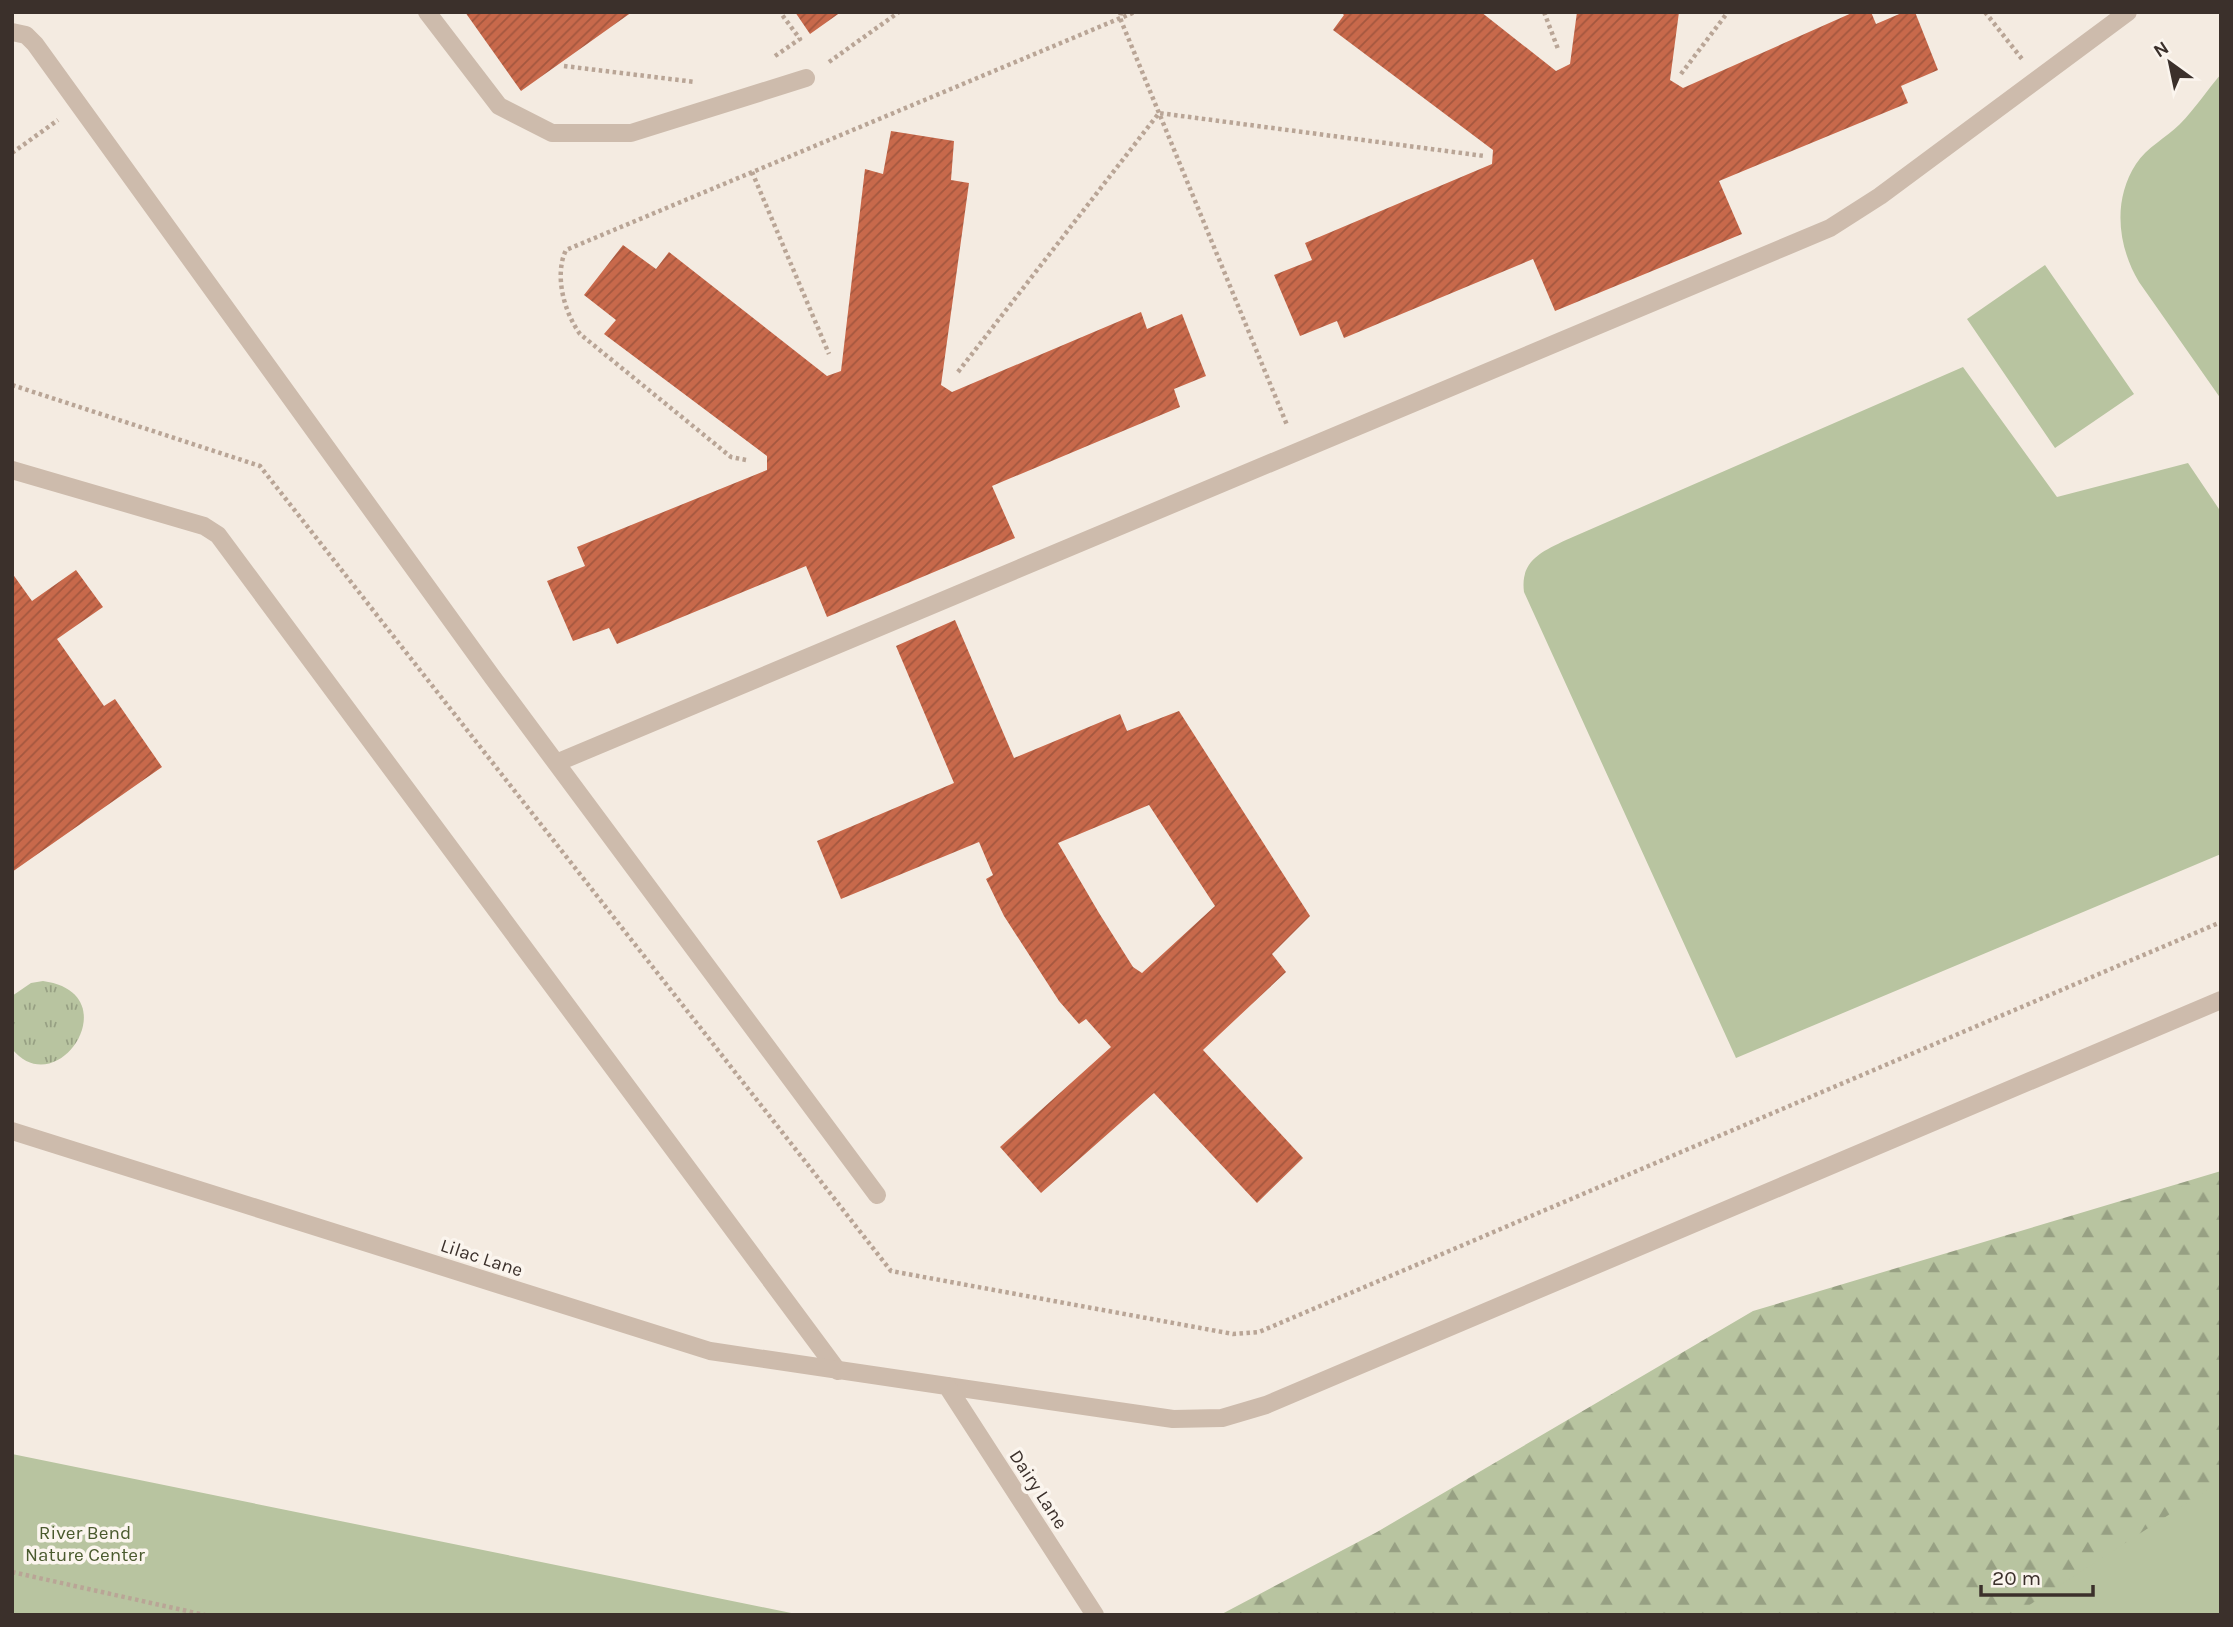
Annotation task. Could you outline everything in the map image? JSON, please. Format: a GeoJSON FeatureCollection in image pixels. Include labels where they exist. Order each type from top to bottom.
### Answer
{"type":"FeatureCollection","features":[{"type":"Feature","properties":{"kind":"street"},"geometry":{"type":"LineString","coordinates":[[427,12],[499,106],[552,133],[631,133],[806,78]]}},
{"type":"Feature","properties":{"kind":"street"},"geometry":{"type":"LineString","coordinates":[[556,763],[1830,228],[1880,196],[2128,12]]}},
{"type":"Feature","properties":{"kind":"street"},"geometry":{"type":"LineString","coordinates":[[12,32],[26,34],[35,44],[556,763],[877,1195]]}},
{"type":"Feature","properties":{"kind":"street"},"geometry":{"type":"LineString","coordinates":[[12,470],[204,526],[218,535],[838,1371]]}},
{"type":"Feature","properties":{"kind":"street","name":"Lilac Lane"},"geometry":{"type":"LineString","coordinates":[[12,1131],[710,1352],[1173,1419],[1222,1418],[1266,1405],[2221,1000]]}},
{"type":"Feature","properties":{"kind":"street","name":"Dairy Lane"},"geometry":{"type":"LineString","coordinates":[[947,1386],[1096,1615]]}},
{"type":"Feature","properties":{"kind":"path"},"geometry":{"type":"LineString","coordinates":[[765,62],[800,39],[780,12]]}},
{"type":"Feature","properties":{"kind":"path"},"geometry":{"type":"LineString","coordinates":[[806,78],[900,12]]}},
{"type":"Feature","properties":{"kind":"path"},"geometry":{"type":"LineString","coordinates":[[746,460],[731,457],[580,334],[565,308],[561,261],[566,250],[1120,15],[1135,12]]}},
{"type":"Feature","properties":{"kind":"path"},"geometry":{"type":"LineString","coordinates":[[1544,12],[1558,49]]}},
{"type":"Feature","properties":{"kind":"path"},"geometry":{"type":"LineString","coordinates":[[1681,74],[1728,12]]}},
{"type":"Feature","properties":{"kind":"path"},"geometry":{"type":"LineString","coordinates":[[1985,12],[2038,79]]}},
{"type":"Feature","properties":{"kind":"path"},"geometry":{"type":"LineString","coordinates":[[1120,15],[1298,452]]}},
{"type":"Feature","properties":{"kind":"path"},"geometry":{"type":"LineString","coordinates":[[564,66],[705,83]]}},
{"type":"Feature","properties":{"kind":"path"},"geometry":{"type":"LineString","coordinates":[[12,153],[79,105]]}},
{"type":"Feature","properties":{"kind":"path"},"geometry":{"type":"LineString","coordinates":[[1159,113],[1484,156]]}},
{"type":"Feature","properties":{"kind":"path"},"geometry":{"type":"LineString","coordinates":[[958,372],[1159,113]]}},
{"type":"Feature","properties":{"kind":"path"},"geometry":{"type":"LineString","coordinates":[[752,172],[829,354]]}},
{"type":"Feature","properties":{"kind":"path"},"geometry":{"type":"LineString","coordinates":[[12,385],[260,466],[891,1271],[1233,1334],[1259,1332],[2221,922]]}},
{"type":"Feature","properties":{"kind":"path"},"geometry":{"type":"LineString","coordinates":[[12,1573],[205,1615]]}},
{"type":"Feature","properties":{"kind":"green space"},"geometry":{"type":"Polygon","coordinates":[[[2221,74],[2221,399],[2139,282],[2122,239],[2121,208],[2128,178],[2136,164],[2175,129],[2221,74]]]}},
{"type":"Feature","properties":{"kind":"green space"},"geometry":{"type":"Polygon","coordinates":[[[2045,265],[2134,394],[2055,448],[1967,319],[2045,265]]]}},
{"type":"Feature","properties":{"kind":"green space"},"geometry":{"type":"Polygon","coordinates":[[[1963,367],[2057,497],[2188,463],[2221,512],[2221,854],[1736,1058],[1524,592],[1525,572],[1534,559],[1566,540],[1963,367]]]}},
{"type":"Feature","properties":{"kind":"green space"},"geometry":{"type":"Polygon","coordinates":[[[43,981],[69,990],[81,1005],[84,1023],[77,1040],[65,1055],[48,1064],[30,1063],[12,1049],[12,996],[31,983],[43,981]]]}},
{"type":"Feature","properties":{"kind":"green space"},"geometry":{"type":"Polygon","coordinates":[[[2221,1171],[2221,1615],[1220,1615],[1377,1532],[1753,1311],[2221,1171]]]}},
{"type":"Feature","properties":{"kind":"green space","name":"River Bend Nature Center"},"geometry":{"type":"Polygon","coordinates":[[[12,1454],[801,1615],[12,1615],[12,1454]]]}},
{"type":"Feature","properties":{"kind":"green space"},"geometry":{"type":"Polygon","coordinates":[[[2221,1481],[2221,1615],[2014,1615],[2221,1481]]]}},
{"type":"Feature","properties":{"kind":"building"},"geometry":{"type":"Polygon","coordinates":[[[465,12],[632,12],[521,91],[465,12]]]}},
{"type":"Feature","properties":{"kind":"building"},"geometry":{"type":"Polygon","coordinates":[[[795,12],[841,12],[810,34],[795,12]]]}},
{"type":"Feature","properties":{"kind":"building"},"geometry":{"type":"Polygon","coordinates":[[[1341,12],[1481,12],[1556,71],[1570,64],[1577,12],[1679,12],[1670,80],[1683,88],[1854,12],[1871,12],[1876,24],[1904,12],[1915,12],[1938,70],[1901,86],[1908,103],[1719,181],[1742,234],[1555,311],[1533,259],[1344,338],[1337,321],[1300,336],[1274,275],[1312,260],[1305,243],[1492,164],[1493,150],[1333,30],[1344,15],[1341,12]]]}},
{"type":"Feature","properties":{"kind":"building"},"geometry":{"type":"Polygon","coordinates":[[[891,131],[954,141],[951,180],[969,183],[941,385],[952,392],[1141,312],[1147,329],[1182,314],[1206,376],[1174,389],[1180,407],[992,486],[1015,538],[827,617],[806,566],[617,644],[609,628],[573,641],[547,581],[585,566],[577,547],[767,470],[767,456],[604,334],[616,320],[584,295],[623,245],[656,269],[669,252],[827,376],[841,371],[865,169],[883,174],[891,131]]]}},
{"type":"Feature","properties":{"kind":"building"},"geometry":{"type":"Polygon","coordinates":[[[76,570],[103,607],[57,639],[104,706],[115,699],[162,767],[12,872],[12,573],[32,601],[76,570]]]}},
{"type":"Feature","properties":{"kind":"building"},"geometry":{"type":"Polygon","coordinates":[[[955,620],[1014,758],[1120,714],[1127,731],[1179,711],[1310,916],[1272,954],[1286,972],[1203,1050],[1303,1158],[1257,1203],[1154,1093],[1041,1193],[1000,1147],[1111,1047],[1086,1019],[1079,1024],[1059,1001],[1004,916],[986,879],[993,875],[979,842],[841,899],[817,841],[954,783],[896,646],[955,620]],[[1149,805],[1058,843],[1133,967],[1142,973],[1215,906],[1149,805]]]}}]}
